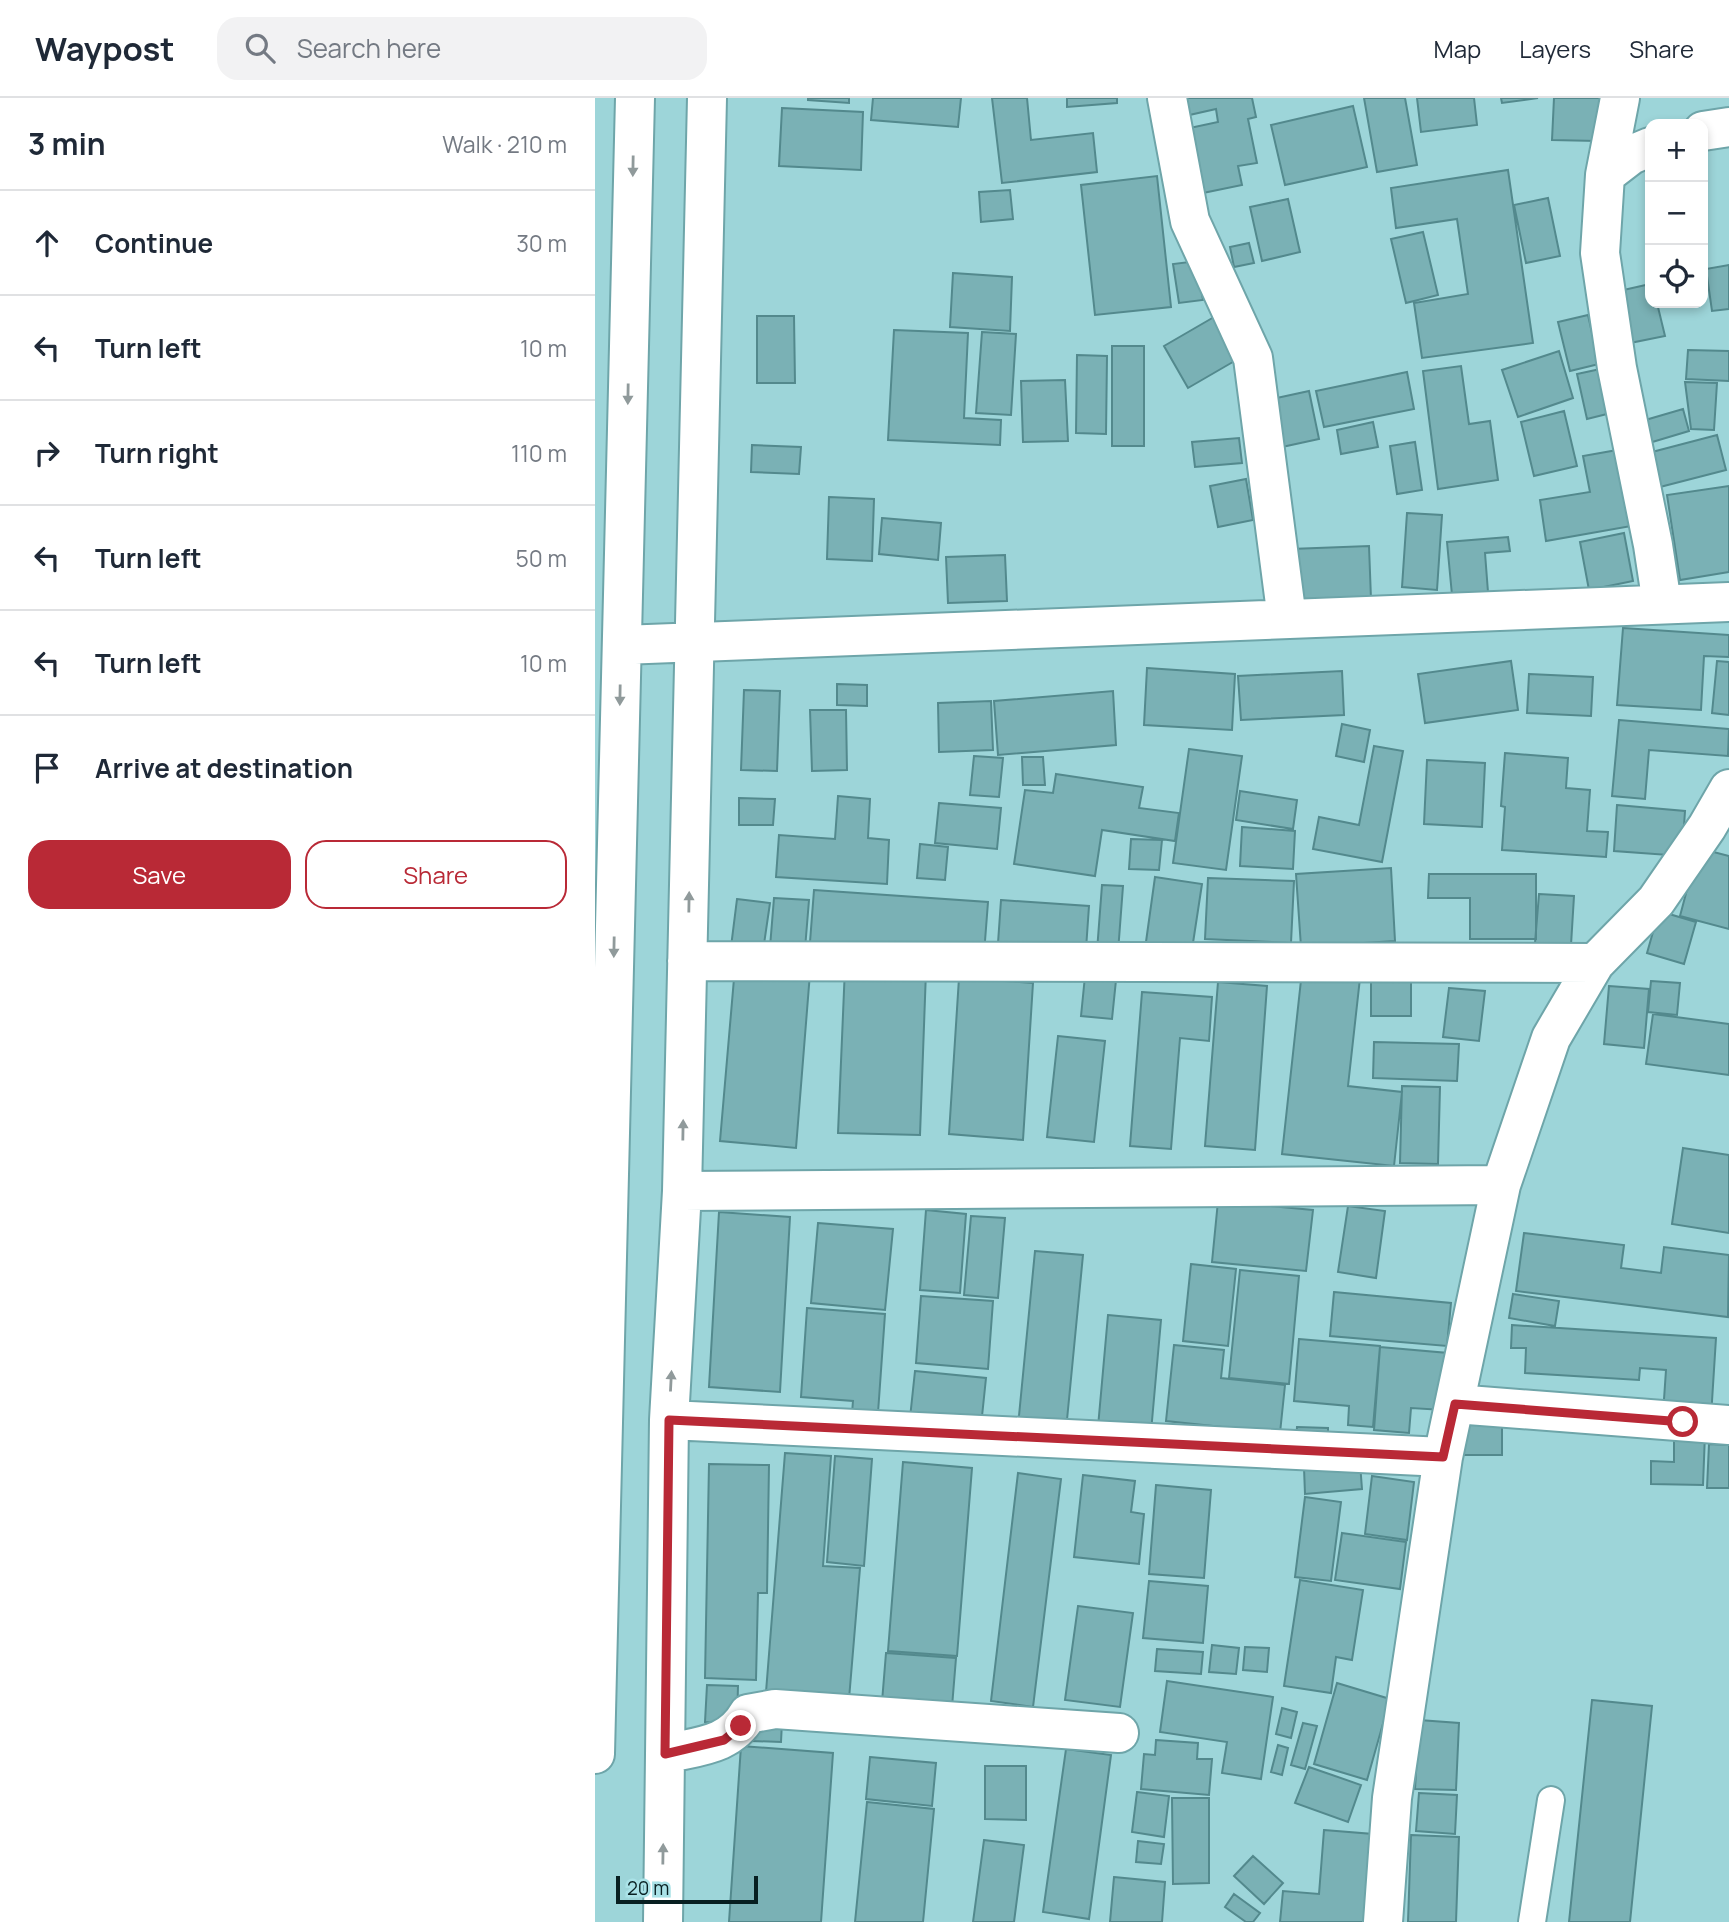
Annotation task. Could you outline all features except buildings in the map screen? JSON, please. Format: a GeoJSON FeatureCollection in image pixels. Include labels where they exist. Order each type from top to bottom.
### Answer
{"type":"FeatureCollection","features":[{"type":"Feature","properties":{"kind":"street"},"geometry":{"type":"LineString","coordinates":[[595,1754],[635,98]]}},
{"type":"Feature","properties":{"kind":"street"},"geometry":{"type":"LineString","coordinates":[[663,1922],[669,1420],[682,1191],[707,98]]}},
{"type":"Feature","properties":{"kind":"street"},"geometry":{"type":"LineString","coordinates":[[1167,98],[1190,221],[1254,358],[1287,619]]}},
{"type":"Feature","properties":{"kind":"street"},"geometry":{"type":"LineString","coordinates":[[1620,98],[1605,175],[1600,253],[1617,368],[1653,545],[1662,604]]}},
{"type":"Feature","properties":{"kind":"street"},"geometry":{"type":"LineString","coordinates":[[1708,130],[1729,127]]}},
{"type":"Feature","properties":{"kind":"street"},"geometry":{"type":"LineString","coordinates":[[1605,175],[1631,155],[1645,149]]}},
{"type":"Feature","properties":{"kind":"street"},"geometry":{"type":"LineString","coordinates":[[622,645],[1729,603]]}},
{"type":"Feature","properties":{"kind":"street"},"geometry":{"type":"LineString","coordinates":[[1383,1922],[1392,1798],[1443,1457],[1501,1185],[1551,1038],[1595,963],[1656,901],[1707,827],[1729,789]]}},
{"type":"Feature","properties":{"kind":"street"},"geometry":{"type":"LineString","coordinates":[[687,961],[1595,963]]}},
{"type":"Feature","properties":{"kind":"street"},"geometry":{"type":"LineString","coordinates":[[682,1191],[1501,1185]]}},
{"type":"Feature","properties":{"kind":"street"},"geometry":{"type":"LineString","coordinates":[[1455,1404],[1729,1425]]}},
{"type":"Feature","properties":{"kind":"street"},"geometry":{"type":"LineString","coordinates":[[669,1420],[1443,1457]]}},
{"type":"Feature","properties":{"kind":"street"},"geometry":{"type":"LineString","coordinates":[[665,1754],[724,1740],[741,1726],[748,1714],[775,1709],[1119,1733]]}},
{"type":"Feature","properties":{"kind":"lane"},"geometry":{"type":"LineString","coordinates":[[1532,1922],[1551,1800]]}},
{"type":"Feature","properties":{"kind":"route"},"geometry":{"type":"LineString","coordinates":[[741,1726],[724,1740],[665,1754],[669,1420],[1443,1457],[1455,1404],[1683,1422]]}}]}
